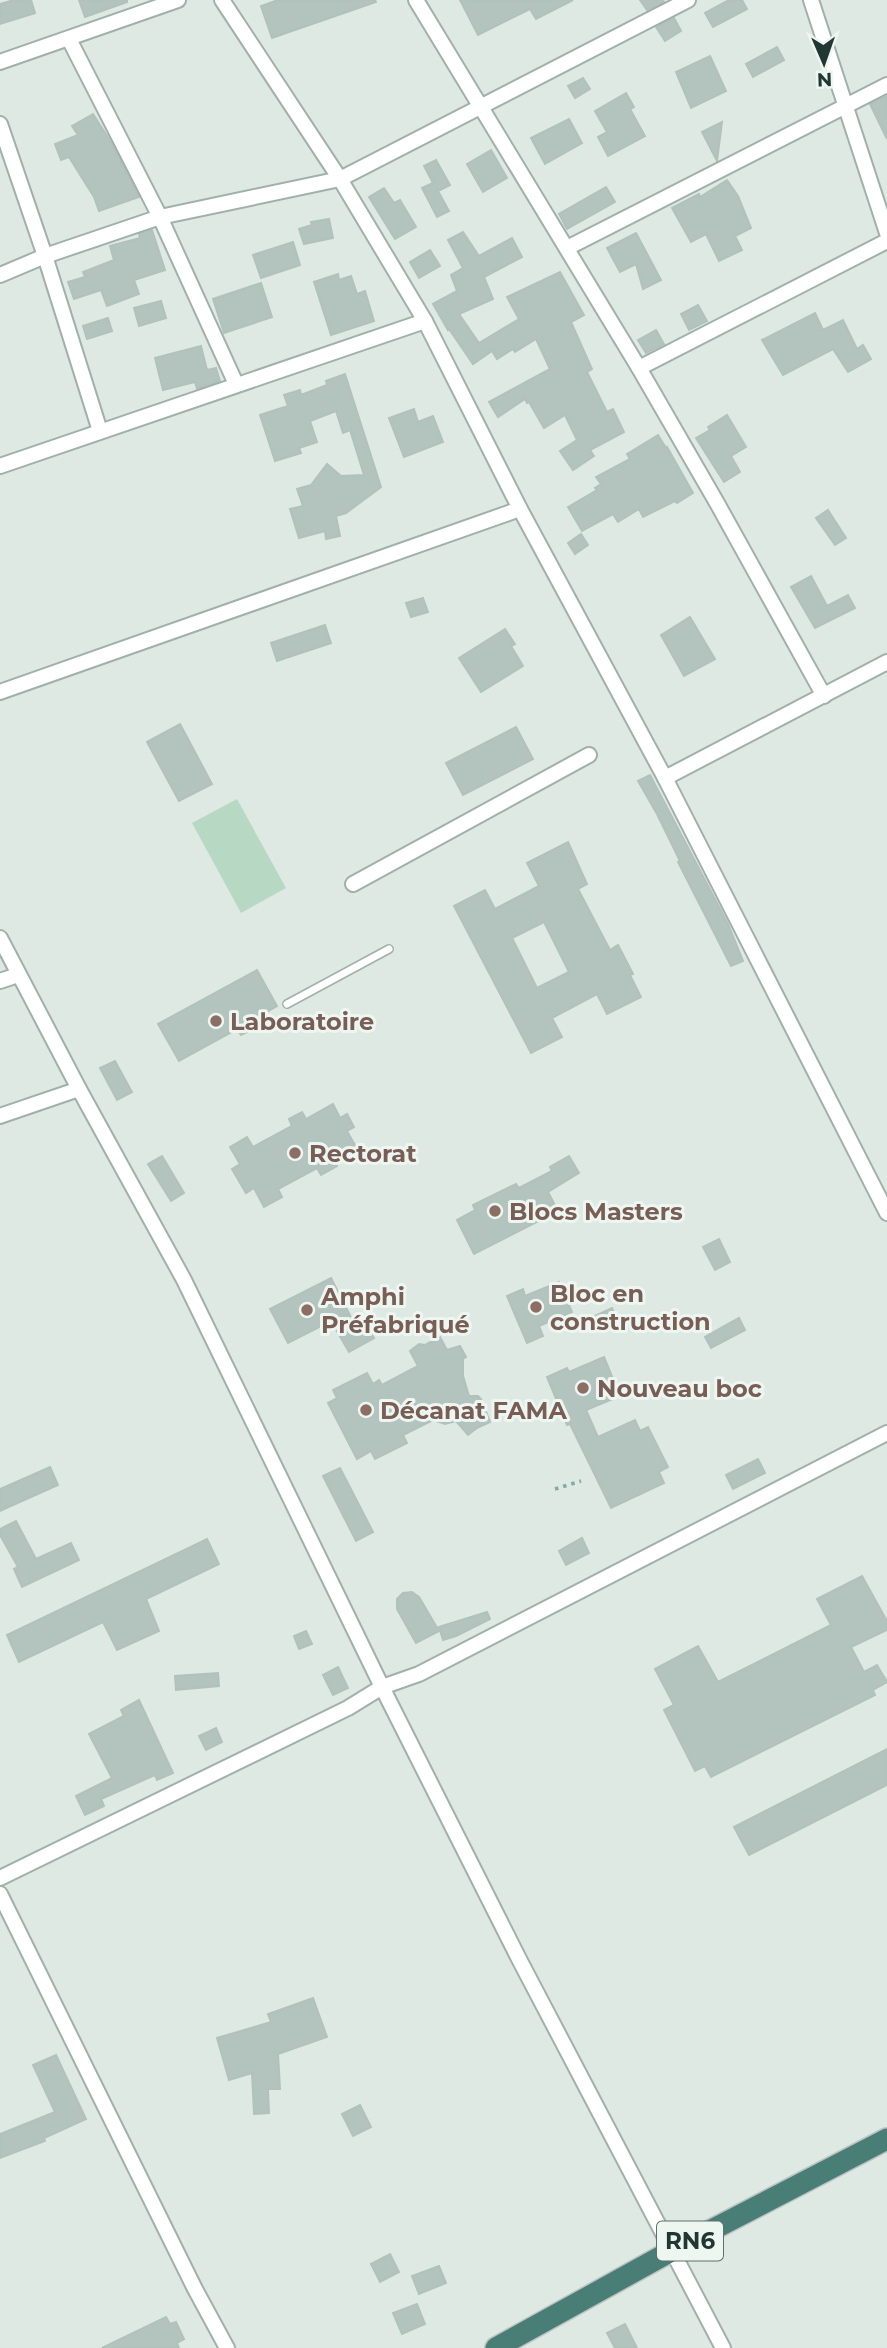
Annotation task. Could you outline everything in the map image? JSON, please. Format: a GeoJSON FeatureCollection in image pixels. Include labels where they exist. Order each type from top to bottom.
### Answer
{"type":"FeatureCollection","features":[{"type":"Feature","properties":{"kind":"highway","name":"RN6"},"geometry":{"type":"LineString","coordinates":[[496,2348],[673,2250],[887,2138]]}},
{"type":"Feature","properties":{"kind":"street"},"geometry":{"type":"LineString","coordinates":[[0,62],[177,0]]}},
{"type":"Feature","properties":{"kind":"street"},"geometry":{"type":"LineString","coordinates":[[222,0],[340,179],[425,321],[520,509],[665,778],[887,1213]]}},
{"type":"Feature","properties":{"kind":"street"},"geometry":{"type":"LineString","coordinates":[[416,0],[639,368],[824,696]]}},
{"type":"Feature","properties":{"kind":"street"},"geometry":{"type":"LineString","coordinates":[[0,275],[45,256],[160,217],[340,179],[688,0]]}},
{"type":"Feature","properties":{"kind":"street"},"geometry":{"type":"LineString","coordinates":[[811,0],[887,233]]}},
{"type":"Feature","properties":{"kind":"street"},"geometry":{"type":"LineString","coordinates":[[69,39],[160,217],[236,384]]}},
{"type":"Feature","properties":{"kind":"street"},"geometry":{"type":"LineString","coordinates":[[567,248],[887,85]]}},
{"type":"Feature","properties":{"kind":"street"},"geometry":{"type":"LineString","coordinates":[[0,124],[100,430]]}},
{"type":"Feature","properties":{"kind":"street"},"geometry":{"type":"LineString","coordinates":[[639,368],[887,241]]}},
{"type":"Feature","properties":{"kind":"street"},"geometry":{"type":"LineString","coordinates":[[0,466],[425,321]]}},
{"type":"Feature","properties":{"kind":"street"},"geometry":{"type":"LineString","coordinates":[[0,692],[520,509]]}},
{"type":"Feature","properties":{"kind":"street"},"geometry":{"type":"LineString","coordinates":[[665,778],[887,662]]}},
{"type":"Feature","properties":{"kind":"street"},"geometry":{"type":"LineString","coordinates":[[353,884],[589,755]]}},
{"type":"Feature","properties":{"kind":"street"},"geometry":{"type":"LineString","coordinates":[[0,938],[184,1280],[382,1687],[519,1959],[723,2348]]}},
{"type":"Feature","properties":{"kind":"street"},"geometry":{"type":"LineString","coordinates":[[0,981],[18,975]]}},
{"type":"Feature","properties":{"kind":"street"},"geometry":{"type":"LineString","coordinates":[[0,1116],[79,1089]]}},
{"type":"Feature","properties":{"kind":"street"},"geometry":{"type":"LineString","coordinates":[[0,1878],[348,1708],[382,1687],[419,1674],[887,1433]]}},
{"type":"Feature","properties":{"kind":"street"},"geometry":{"type":"LineString","coordinates":[[0,1894],[195,2289],[227,2348]]}},
{"type":"Feature","properties":{"kind":"lane"},"geometry":{"type":"LineString","coordinates":[[287,1003],[389,949]]}},
{"type":"Feature","properties":{"kind":"path"},"geometry":{"type":"LineString","coordinates":[[555,1489],[580,1481]]}},
{"type":"Feature","properties":{"kind":"green space"},"geometry":{"type":"Polygon","coordinates":[[[237,799],[286,888],[241,913],[192,823],[237,799]]]}},
{"type":"Feature","properties":{"kind":"building"},"geometry":{"type":"Polygon","coordinates":[[[14,0],[31,0],[35,13],[0,24],[0,4],[14,0]]]}},
{"type":"Feature","properties":{"kind":"building"},"geometry":{"type":"Polygon","coordinates":[[[79,0],[127,0],[127,2],[85,17],[79,0]]]}},
{"type":"Feature","properties":{"kind":"building"},"geometry":{"type":"Polygon","coordinates":[[[278,0],[376,2],[272,38],[261,6],[278,0]]]}},
{"type":"Feature","properties":{"kind":"building"},"geometry":{"type":"Polygon","coordinates":[[[460,0],[573,0],[536,19],[530,9],[478,35],[460,0]]]}},
{"type":"Feature","properties":{"kind":"building"},"geometry":{"type":"Polygon","coordinates":[[[640,0],[663,0],[664,2],[647,10],[640,0]]]}},
{"type":"Feature","properties":{"kind":"building"},"geometry":{"type":"Polygon","coordinates":[[[729,0],[742,0],[747,9],[713,27],[705,13],[729,0]]]}},
{"type":"Feature","properties":{"kind":"building"},"geometry":{"type":"Polygon","coordinates":[[[674,18],[681,31],[665,41],[656,27],[674,18]]]}},
{"type":"Feature","properties":{"kind":"building"},"geometry":{"type":"Polygon","coordinates":[[[777,47],[784,60],[753,77],[746,64],[777,47]]]}},
{"type":"Feature","properties":{"kind":"building"},"geometry":{"type":"Polygon","coordinates":[[[710,56],[726,91],[691,108],[676,72],[710,56]]]}},
{"type":"Feature","properties":{"kind":"building"},"geometry":{"type":"Polygon","coordinates":[[[583,78],[590,89],[575,98],[568,86],[583,78]]]}},
{"type":"Feature","properties":{"kind":"building"},"geometry":{"type":"Polygon","coordinates":[[[626,93],[634,107],[630,109],[645,136],[608,156],[598,137],[607,132],[595,111],[626,93]]]}},
{"type":"Feature","properties":{"kind":"building"},"geometry":{"type":"Polygon","coordinates":[[[887,96],[887,139],[870,104],[887,96]]]}},
{"type":"Feature","properties":{"kind":"building"},"geometry":{"type":"Polygon","coordinates":[[[93,114],[111,142],[139,197],[99,211],[94,197],[69,157],[61,160],[55,144],[78,135],[72,126],[93,114]]]}},
{"type":"Feature","properties":{"kind":"building"},"geometry":{"type":"Polygon","coordinates":[[[569,119],[582,143],[545,164],[531,138],[569,119]]]}},
{"type":"Feature","properties":{"kind":"building"},"geometry":{"type":"Polygon","coordinates":[[[722,122],[717,161],[702,132],[722,122]]]}},
{"type":"Feature","properties":{"kind":"building"},"geometry":{"type":"Polygon","coordinates":[[[491,150],[507,178],[483,192],[467,164],[491,150]]]}},
{"type":"Feature","properties":{"kind":"building"},"geometry":{"type":"Polygon","coordinates":[[[436,160],[450,185],[438,191],[449,211],[437,217],[422,188],[433,183],[424,166],[436,160]]]}},
{"type":"Feature","properties":{"kind":"building"},"geometry":{"type":"Polygon","coordinates":[[[727,180],[738,196],[751,228],[735,236],[742,250],[719,261],[706,234],[691,242],[672,208],[699,194],[700,197],[727,180]]]}},
{"type":"Feature","properties":{"kind":"building"},"geometry":{"type":"Polygon","coordinates":[[[606,187],[615,202],[567,229],[559,214],[606,187]]]}},
{"type":"Feature","properties":{"kind":"building"},"geometry":{"type":"Polygon","coordinates":[[[384,188],[394,203],[400,200],[416,227],[395,239],[369,197],[384,188]]]}},
{"type":"Feature","properties":{"kind":"building"},"geometry":{"type":"Polygon","coordinates":[[[329,219],[333,238],[304,244],[299,229],[312,225],[311,222],[329,219]]]}},
{"type":"Feature","properties":{"kind":"building"},"geometry":{"type":"Polygon","coordinates":[[[152,230],[165,270],[134,280],[139,294],[107,306],[101,290],[74,299],[68,282],[85,277],[83,272],[114,260],[110,246],[140,238],[139,234],[152,230]]]}},
{"type":"Feature","properties":{"kind":"building"},"geometry":{"type":"Polygon","coordinates":[[[463,232],[479,256],[512,238],[522,257],[484,277],[493,299],[459,314],[479,343],[519,319],[507,297],[560,272],[584,315],[571,322],[592,369],[587,372],[607,412],[613,409],[624,432],[590,450],[594,456],[573,470],[560,451],[577,440],[565,415],[544,428],[525,399],[498,417],[489,402],[550,369],[536,339],[497,359],[492,351],[473,364],[433,304],[457,291],[451,275],[463,268],[448,240],[463,232]]]}},
{"type":"Feature","properties":{"kind":"building"},"geometry":{"type":"Polygon","coordinates":[[[636,233],[661,280],[643,289],[636,264],[620,272],[607,248],[636,233]]]}},
{"type":"Feature","properties":{"kind":"building"},"geometry":{"type":"Polygon","coordinates":[[[293,242],[300,265],[261,278],[253,255],[293,242]]]}},
{"type":"Feature","properties":{"kind":"building"},"geometry":{"type":"Polygon","coordinates":[[[430,250],[440,266],[419,278],[410,262],[430,250]]]}},
{"type":"Feature","properties":{"kind":"building"},"geometry":{"type":"Polygon","coordinates":[[[338,274],[339,280],[351,276],[357,294],[365,291],[374,321],[331,335],[314,282],[338,274]]]}},
{"type":"Feature","properties":{"kind":"building"},"geometry":{"type":"Polygon","coordinates":[[[261,283],[272,317],[224,333],[213,299],[261,283]]]}},
{"type":"Feature","properties":{"kind":"building"},"geometry":{"type":"Polygon","coordinates":[[[161,301],[166,318],[139,326],[134,308],[161,301]]]}},
{"type":"Feature","properties":{"kind":"building"},"geometry":{"type":"Polygon","coordinates":[[[698,305],[707,321],[689,330],[681,314],[698,305]]]}},
{"type":"Feature","properties":{"kind":"building"},"geometry":{"type":"Polygon","coordinates":[[[815,313],[823,330],[843,320],[857,349],[863,345],[871,359],[848,372],[833,349],[783,375],[762,340],[815,313]]]}},
{"type":"Feature","properties":{"kind":"building"},"geometry":{"type":"Polygon","coordinates":[[[108,318],[112,331],[87,339],[83,326],[108,318]]]}},
{"type":"Feature","properties":{"kind":"building"},"geometry":{"type":"Polygon","coordinates":[[[656,330],[664,344],[646,353],[638,340],[656,330]]]}},
{"type":"Feature","properties":{"kind":"building"},"geometry":{"type":"Polygon","coordinates":[[[201,346],[207,370],[216,368],[220,381],[197,389],[195,382],[163,390],[155,358],[201,346]]]}},
{"type":"Feature","properties":{"kind":"building"},"geometry":{"type":"Polygon","coordinates":[[[345,374],[381,487],[346,513],[336,516],[340,536],[326,539],[325,531],[299,538],[290,509],[303,506],[297,489],[311,485],[327,464],[341,476],[364,475],[350,430],[343,433],[336,411],[310,421],[317,442],[299,448],[301,453],[275,461],[260,415],[288,406],[284,395],[300,390],[301,395],[327,385],[326,381],[345,374]]]}},
{"type":"Feature","properties":{"kind":"building"},"geometry":{"type":"Polygon","coordinates":[[[414,409],[418,422],[433,416],[443,442],[404,457],[389,418],[414,409]]]}},
{"type":"Feature","properties":{"kind":"building"},"geometry":{"type":"Polygon","coordinates":[[[727,415],[746,447],[731,456],[740,472],[724,482],[696,438],[727,415]]]}},
{"type":"Feature","properties":{"kind":"building"},"geometry":{"type":"Polygon","coordinates":[[[658,435],[693,493],[643,517],[639,509],[618,522],[613,514],[582,531],[568,507],[597,490],[595,488],[601,484],[596,477],[630,459],[627,454],[658,435]]]}},
{"type":"Feature","properties":{"kind":"building"},"geometry":{"type":"Polygon","coordinates":[[[828,510],[846,538],[835,545],[816,518],[828,510]]]}},
{"type":"Feature","properties":{"kind":"building"},"geometry":{"type":"Polygon","coordinates":[[[581,534],[588,545],[575,554],[568,543],[581,534]]]}},
{"type":"Feature","properties":{"kind":"building"},"geometry":{"type":"Polygon","coordinates":[[[811,576],[827,606],[848,595],[855,608],[815,628],[791,587],[811,576]]]}},
{"type":"Feature","properties":{"kind":"building"},"geometry":{"type":"Polygon","coordinates":[[[423,598],[428,612],[411,617],[406,603],[423,598]]]}},
{"type":"Feature","properties":{"kind":"building"},"geometry":{"type":"Polygon","coordinates":[[[690,617],[715,659],[684,676],[661,635],[690,617]]]}},
{"type":"Feature","properties":{"kind":"building"},"geometry":{"type":"Polygon","coordinates":[[[325,625],[331,643],[277,661],[271,643],[325,625]]]}},
{"type":"Feature","properties":{"kind":"building"},"geometry":{"type":"Polygon","coordinates":[[[505,629],[515,644],[511,646],[523,666],[481,692],[459,658],[505,629]]]}},
{"type":"Feature","properties":{"kind":"building"},"geometry":{"type":"Polygon","coordinates":[[[180,724],[212,784],[179,801],[147,742],[180,724]]]}},
{"type":"Feature","properties":{"kind":"building"},"geometry":{"type":"Polygon","coordinates":[[[516,727],[533,759],[463,795],[446,763],[516,727]]]}},
{"type":"Feature","properties":{"kind":"building"},"geometry":{"type":"Polygon","coordinates":[[[650,775],[728,924],[743,961],[731,966],[678,862],[680,861],[657,814],[638,781],[650,775]]]}},
{"type":"Feature","properties":{"kind":"building"},"geometry":{"type":"Polygon","coordinates":[[[568,842],[587,884],[578,889],[610,950],[618,945],[641,997],[607,1014],[597,994],[552,1018],[562,1037],[531,1053],[454,906],[485,890],[495,909],[539,886],[527,863],[568,842]],[[544,922],[512,938],[537,988],[569,972],[544,922]]]}},
{"type":"Feature","properties":{"kind":"building"},"geometry":{"type":"Polygon","coordinates":[[[257,970],[277,1006],[249,1022],[253,1029],[241,1035],[237,1029],[179,1061],[158,1024],[257,970]]]}},
{"type":"Feature","properties":{"kind":"building"},"geometry":{"type":"Polygon","coordinates":[[[115,1061],[132,1092],[117,1100],[100,1068],[115,1061]]]}},
{"type":"Feature","properties":{"kind":"building"},"geometry":{"type":"Polygon","coordinates":[[[333,1104],[340,1118],[347,1114],[354,1127],[347,1131],[356,1147],[334,1160],[337,1166],[321,1175],[317,1168],[278,1189],[282,1197],[264,1207],[254,1188],[246,1193],[232,1169],[240,1164],[230,1147],[247,1137],[253,1147],[292,1126],[289,1119],[302,1112],[306,1119],[333,1104]]]}},
{"type":"Feature","properties":{"kind":"building"},"geometry":{"type":"Polygon","coordinates":[[[162,1156],[184,1193],[171,1201],[148,1164],[162,1156]]]}},
{"type":"Feature","properties":{"kind":"building"},"geometry":{"type":"Polygon","coordinates":[[[569,1156],[579,1173],[548,1192],[558,1211],[474,1254],[457,1220],[475,1210],[473,1205],[516,1184],[519,1188],[552,1171],[550,1167],[569,1156]]]}},
{"type":"Feature","properties":{"kind":"building"},"geometry":{"type":"Polygon","coordinates":[[[719,1239],[730,1262],[715,1270],[703,1247],[719,1239]]]}},
{"type":"Feature","properties":{"kind":"building"},"geometry":{"type":"Polygon","coordinates":[[[331,1278],[358,1331],[367,1326],[374,1338],[349,1352],[331,1321],[288,1343],[270,1309],[331,1278]]]}},
{"type":"Feature","properties":{"kind":"building"},"geometry":{"type":"Polygon","coordinates":[[[559,1282],[572,1312],[539,1326],[543,1336],[527,1343],[507,1296],[523,1289],[525,1296],[559,1282]]]}},
{"type":"Feature","properties":{"kind":"building"},"geometry":{"type":"Polygon","coordinates":[[[612,1308],[617,1320],[592,1331],[586,1320],[612,1308]]]}},
{"type":"Feature","properties":{"kind":"building"},"geometry":{"type":"Polygon","coordinates":[[[739,1318],[745,1330],[711,1348],[705,1337],[739,1318]]]}},
{"type":"Feature","properties":{"kind":"building"},"geometry":{"type":"Polygon","coordinates":[[[440,1337],[447,1350],[460,1346],[466,1357],[463,1359],[463,1376],[469,1396],[478,1396],[481,1399],[490,1422],[468,1435],[456,1421],[445,1424],[433,1420],[403,1435],[407,1443],[375,1459],[371,1451],[357,1459],[328,1403],[337,1398],[333,1390],[367,1373],[373,1384],[379,1380],[382,1385],[418,1366],[410,1351],[419,1344],[425,1345],[440,1337]]]}},
{"type":"Feature","properties":{"kind":"building"},"geometry":{"type":"Polygon","coordinates":[[[604,1357],[620,1396],[586,1410],[598,1437],[635,1420],[640,1431],[648,1427],[668,1467],[659,1472],[664,1483],[611,1508],[570,1424],[567,1425],[547,1377],[567,1368],[569,1372],[604,1357]]]}},
{"type":"Feature","properties":{"kind":"building"},"geometry":{"type":"Polygon","coordinates":[[[758,1459],[765,1473],[733,1489],[726,1475],[758,1459]]]}},
{"type":"Feature","properties":{"kind":"building"},"geometry":{"type":"Polygon","coordinates":[[[50,1467],[58,1485],[0,1511],[0,1489],[50,1467]]]}},
{"type":"Feature","properties":{"kind":"building"},"geometry":{"type":"Polygon","coordinates":[[[340,1468],[373,1532],[356,1541],[323,1476],[340,1468]]]}},
{"type":"Feature","properties":{"kind":"building"},"geometry":{"type":"Polygon","coordinates":[[[16,1521],[36,1559],[71,1543],[79,1560],[22,1587],[14,1569],[18,1567],[0,1535],[0,1529],[16,1521]]]}},
{"type":"Feature","properties":{"kind":"building"},"geometry":{"type":"Polygon","coordinates":[[[582,1538],[589,1553],[566,1565],[559,1551],[582,1538]]]}},
{"type":"Feature","properties":{"kind":"building"},"geometry":{"type":"Polygon","coordinates":[[[207,1539],[219,1564],[146,1599],[159,1631],[117,1650],[103,1622],[19,1662],[7,1635],[207,1539]]]}},
{"type":"Feature","properties":{"kind":"building"},"geometry":{"type":"Polygon","coordinates":[[[862,1576],[887,1621],[887,1630],[851,1647],[864,1672],[877,1665],[887,1682],[873,1690],[875,1695],[711,1777],[705,1766],[695,1771],[664,1710],[674,1705],[655,1669],[698,1646],[718,1682],[831,1625],[817,1599],[862,1576]]]}},
{"type":"Feature","properties":{"kind":"building"},"geometry":{"type":"Polygon","coordinates":[[[412,1592],[419,1597],[439,1631],[416,1643],[397,1609],[397,1599],[403,1593],[412,1592]]]}},
{"type":"Feature","properties":{"kind":"building"},"geometry":{"type":"Polygon","coordinates":[[[487,1612],[490,1619],[443,1640],[439,1627],[487,1612]]]}},
{"type":"Feature","properties":{"kind":"building"},"geometry":{"type":"Polygon","coordinates":[[[306,1631],[312,1644],[299,1649],[294,1636],[306,1631]]]}},
{"type":"Feature","properties":{"kind":"building"},"geometry":{"type":"Polygon","coordinates":[[[338,1667],[348,1688],[333,1695],[323,1675],[338,1667]]]}},
{"type":"Feature","properties":{"kind":"building"},"geometry":{"type":"Polygon","coordinates":[[[218,1673],[219,1686],[176,1690],[175,1676],[218,1673]]]}},
{"type":"Feature","properties":{"kind":"building"},"geometry":{"type":"Polygon","coordinates":[[[139,1700],[173,1773],[157,1780],[155,1775],[101,1799],[104,1806],[85,1815],[76,1796],[112,1778],[89,1734],[124,1716],[121,1710],[139,1700]]]}},
{"type":"Feature","properties":{"kind":"building"},"geometry":{"type":"Polygon","coordinates":[[[216,1728],[222,1742],[206,1750],[199,1736],[216,1728]]]}},
{"type":"Feature","properties":{"kind":"building"},"geometry":{"type":"Polygon","coordinates":[[[887,1749],[887,1785],[749,1855],[734,1827],[887,1749]]]}},
{"type":"Feature","properties":{"kind":"building"},"geometry":{"type":"Polygon","coordinates":[[[313,1998],[327,2037],[278,2054],[280,2089],[268,2089],[269,2113],[254,2114],[252,2073],[229,2080],[217,2038],[271,2022],[268,2014],[313,1998]]]}},
{"type":"Feature","properties":{"kind":"building"},"geometry":{"type":"Polygon","coordinates":[[[56,2055],[86,2119],[44,2138],[45,2141],[0,2158],[0,2134],[55,2112],[33,2065],[56,2055]]]}},
{"type":"Feature","properties":{"kind":"building"},"geometry":{"type":"Polygon","coordinates":[[[360,2105],[371,2127],[353,2136],[342,2114],[360,2105]]]}},
{"type":"Feature","properties":{"kind":"building"},"geometry":{"type":"Polygon","coordinates":[[[390,2254],[399,2272],[380,2282],[371,2264],[390,2254]]]}},
{"type":"Feature","properties":{"kind":"building"},"geometry":{"type":"Polygon","coordinates":[[[439,2266],[446,2283],[419,2294],[412,2276],[439,2266]]]}},
{"type":"Feature","properties":{"kind":"building"},"geometry":{"type":"Polygon","coordinates":[[[417,2304],[425,2324],[402,2334],[393,2313],[417,2304]]]}},
{"type":"Feature","properties":{"kind":"building"},"geometry":{"type":"Polygon","coordinates":[[[166,2317],[170,2324],[176,2322],[184,2339],[177,2343],[179,2348],[102,2348],[166,2317]]]}},
{"type":"Feature","properties":{"kind":"building"},"geometry":{"type":"Polygon","coordinates":[[[625,2324],[637,2348],[615,2348],[607,2333],[625,2324]]]}},
{"type":"Feature","properties":{"kind":"place","name":"Laboratoire"},"geometry":{"type":"Point","coordinates":[216,1021]}},
{"type":"Feature","properties":{"kind":"place","name":"Rectorat"},"geometry":{"type":"Point","coordinates":[295,1153]}},
{"type":"Feature","properties":{"kind":"place","name":"Blocs Masters"},"geometry":{"type":"Point","coordinates":[495,1211]}},
{"type":"Feature","properties":{"kind":"place","name":"Bloc en construction"},"geometry":{"type":"Point","coordinates":[536,1307]}},
{"type":"Feature","properties":{"kind":"place","name":"Amphi Préfabriqué"},"geometry":{"type":"Point","coordinates":[307,1310]}},
{"type":"Feature","properties":{"kind":"place","name":"Nouveau boc"},"geometry":{"type":"Point","coordinates":[583,1388]}},
{"type":"Feature","properties":{"kind":"place","name":"Décanat FAMA"},"geometry":{"type":"Point","coordinates":[366,1410]}}]}
